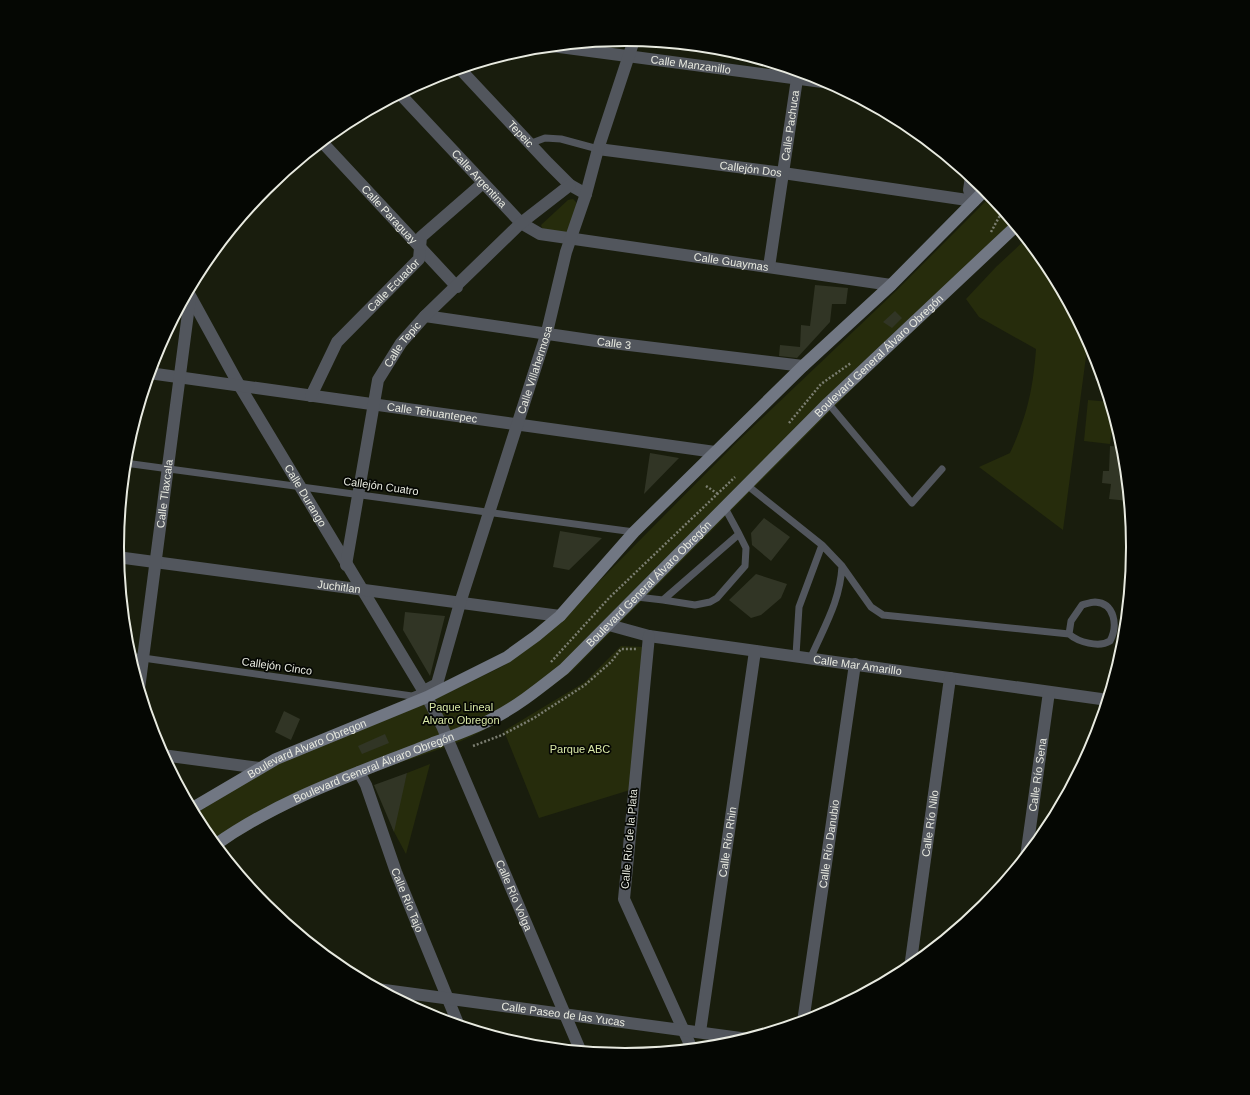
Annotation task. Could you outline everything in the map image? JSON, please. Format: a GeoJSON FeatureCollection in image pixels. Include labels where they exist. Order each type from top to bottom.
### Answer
{"type":"FeatureCollection","features":[{"type":"Feature","properties":{"kind":"main road"},"geometry":{"type":"LineString","coordinates":[[424,695],[507,657],[560,616],[634,532],[803,366],[891,286],[981,194]]}},
{"type":"Feature","properties":{"kind":"main road","name":"Boulevard General Álvaro Obregón"},"geometry":{"type":"LineString","coordinates":[[219,842],[271,810],[359,772],[448,739],[492,719],[520,702],[564,669],[637,597],[724,503],[748,486],[828,403],[1012,229]]}},
{"type":"Feature","properties":{"kind":"main road","name":"Boulevard Alvaro Obregon"},"geometry":{"type":"LineString","coordinates":[[196,806],[276,759],[424,695]]}},
{"type":"Feature","properties":{"kind":"street","name":"Calle Villahermosa"},"geometry":{"type":"LineString","coordinates":[[424,695],[437,684],[460,603],[547,332],[566,252],[572,240],[598,149],[632,46]]}},
{"type":"Feature","properties":{"kind":"street","name":"Calle Manzanillo"},"geometry":{"type":"LineString","coordinates":[[573,49],[806,80]]}},
{"type":"Feature","properties":{"kind":"street","name":"Tepeic"},"geometry":{"type":"LineString","coordinates":[[464,73],[529,144],[570,185],[586,194]]}},
{"type":"Feature","properties":{"kind":"street","name":"Calle Pachuca"},"geometry":{"type":"LineString","coordinates":[[769,267],[797,79]]}},
{"type":"Feature","properties":{"kind":"street","name":"Calle Argentina"},"geometry":{"type":"LineString","coordinates":[[404,98],[521,223],[540,234],[572,240]]}},
{"type":"Feature","properties":{"kind":"street","name":"Calle Paraguay"},"geometry":{"type":"LineString","coordinates":[[326,146],[457,286]]}},
{"type":"Feature","properties":{"kind":"street","name":"Callejón Dos"},"geometry":{"type":"LineString","coordinates":[[598,149],[783,173],[974,201]]}},
{"type":"Feature","properties":{"kind":"street","name":"Calle Ecuador"},"geometry":{"type":"LineString","coordinates":[[311,396],[337,342],[419,259],[419,246],[421,238],[483,183]]}},
{"type":"Feature","properties":{"kind":"street"},"geometry":{"type":"LineString","coordinates":[[970,183],[969,190],[974,201]]}},
{"type":"Feature","properties":{"kind":"street","name":"Calle Tepic"},"geometry":{"type":"LineString","coordinates":[[346,565],[372,405],[378,380],[401,343],[425,316],[521,223],[570,185]]}},
{"type":"Feature","properties":{"kind":"street","name":"Calle Guaymas"},"geometry":{"type":"LineString","coordinates":[[572,240],[769,267],[891,286]]}},
{"type":"Feature","properties":{"kind":"street","name":"Calle Durango"},"geometry":{"type":"LineString","coordinates":[[191,298],[239,385],[424,695]]}},
{"type":"Feature","properties":{"kind":"street","name":"Calle Tlaxcala"},"geometry":{"type":"LineString","coordinates":[[141,677],[188,302]]}},
{"type":"Feature","properties":{"kind":"street","name":"Calle 3"},"geometry":{"type":"LineString","coordinates":[[425,316],[547,332],[596,341],[803,366]]}},
{"type":"Feature","properties":{"kind":"street","name":"Calle Tehuantepec"},"geometry":{"type":"LineString","coordinates":[[155,374],[715,452]]}},
{"type":"Feature","properties":{"kind":"street","name":"Juchitlan"},"geometry":{"type":"LineString","coordinates":[[124,558],[560,616]]}},
{"type":"Feature","properties":{"kind":"street","name":"Calle Mar Amarillo"},"geometry":{"type":"LineString","coordinates":[[609,625],[649,636],[755,651],[811,657],[1103,699]]}},
{"type":"Feature","properties":{"kind":"street","name":"Calle Río de la Plata"},"geometry":{"type":"LineString","coordinates":[[649,636],[624,899],[690,1045]]}},
{"type":"Feature","properties":{"kind":"street","name":"Calle Río Rhin"},"geometry":{"type":"LineString","coordinates":[[700,1032],[755,651]]}},
{"type":"Feature","properties":{"kind":"street","name":"Calle Río Danubio"},"geometry":{"type":"LineString","coordinates":[[804,1016],[855,664]]}},
{"type":"Feature","properties":{"kind":"street","name":"Calle Río Nilo"},"geometry":{"type":"LineString","coordinates":[[911,959],[950,678]]}},
{"type":"Feature","properties":{"kind":"street","name":"Calle Río Sena"},"geometry":{"type":"LineString","coordinates":[[1027,847],[1049,692]]}},
{"type":"Feature","properties":{"kind":"street","name":"Calle Río Volga"},"geometry":{"type":"LineString","coordinates":[[424,695],[448,739],[579,1047]]}},
{"type":"Feature","properties":{"kind":"street"},"geometry":{"type":"LineString","coordinates":[[169,756],[260,768]]}},
{"type":"Feature","properties":{"kind":"street","name":"Calle Río Tajo"},"geometry":{"type":"LineString","coordinates":[[359,772],[366,785],[396,872],[456,1019]]}},
{"type":"Feature","properties":{"kind":"street","name":"Calle Paseo de las Yucas"},"geometry":{"type":"LineString","coordinates":[[391,991],[733,1037]]}},
{"type":"Feature","properties":{"kind":"lane","name":"Callejón Dos"},"geometry":{"type":"LineString","coordinates":[[529,144],[545,138],[561,139],[598,149]]}},
{"type":"Feature","properties":{"kind":"lane"},"geometry":{"type":"LineString","coordinates":[[828,403],[912,502],[942,469]]}},
{"type":"Feature","properties":{"kind":"lane","name":"Callejón Cuatro"},"geometry":{"type":"LineString","coordinates":[[131,464],[634,532]]}},
{"type":"Feature","properties":{"kind":"lane"},"geometry":{"type":"LineString","coordinates":[[748,486],[822,545],[842,566],[871,607],[883,615],[1069,634],[1074,639],[1085,642],[1107,643],[1112,636],[1114,622],[1112,611],[1106,605],[1094,602],[1082,605],[1071,621],[1069,634]]}},
{"type":"Feature","properties":{"kind":"lane"},"geometry":{"type":"LineString","coordinates":[[637,597],[695,605],[710,602],[717,598],[745,566],[746,548],[724,503]]}},
{"type":"Feature","properties":{"kind":"lane"},"geometry":{"type":"LineString","coordinates":[[664,600],[739,534]]}},
{"type":"Feature","properties":{"kind":"lane"},"geometry":{"type":"LineString","coordinates":[[796,655],[799,607],[822,545]]}},
{"type":"Feature","properties":{"kind":"lane"},"geometry":{"type":"LineString","coordinates":[[811,657],[837,602],[841,584],[842,566]]}},
{"type":"Feature","properties":{"kind":"lane","name":"Callejón Cinco"},"geometry":{"type":"LineString","coordinates":[[136,657],[412,696],[424,695]]}},
{"type":"Feature","properties":{"kind":"path"},"geometry":{"type":"LineString","coordinates":[[706,486],[724,503]]}},
{"type":"Feature","properties":{"kind":"path"},"geometry":{"type":"LineString","coordinates":[[473,746],[502,735],[534,718],[585,685],[611,662],[621,649],[642,649]]}},
{"type":"Feature","properties":{"kind":"green space"},"geometry":{"type":"Polygon","coordinates":[[[573,199],[576,202],[577,207],[569,233],[544,230],[542,228],[541,225],[568,200],[573,199]]]}},
{"type":"Feature","properties":{"kind":"green space","name":"Paque Lineal Alvaro Obregon"},"geometry":{"type":"Polygon","coordinates":[[[987,200],[1012,228],[572,671],[523,707],[484,730],[458,742],[373,772],[333,788],[274,816],[223,847],[197,807],[256,772],[427,703],[503,666],[547,634],[738,441],[897,290],[987,200]]]}},
{"type":"Feature","properties":{"kind":"green space"},"geometry":{"type":"Polygon","coordinates":[[[1023,242],[1059,297],[1075,326],[1087,353],[1063,530],[979,467],[1010,453],[1025,415],[1031,390],[1036,349],[979,317],[966,299],[996,267],[1023,242]]]}},
{"type":"Feature","properties":{"kind":"green space"},"geometry":{"type":"Polygon","coordinates":[[[1088,400],[1104,401],[1112,430],[1110,444],[1084,441],[1088,400]]]}},
{"type":"Feature","properties":{"kind":"green space","name":"Parque ABC"},"geometry":{"type":"Polygon","coordinates":[[[621,646],[644,647],[630,790],[539,818],[504,731],[585,682],[621,646]]]}},
{"type":"Feature","properties":{"kind":"green space"},"geometry":{"type":"Polygon","coordinates":[[[430,764],[406,854],[392,828],[407,773],[430,764]]]}},
{"type":"Feature","properties":{"kind":"building"},"geometry":{"type":"Polygon","coordinates":[[[815,285],[848,288],[846,304],[832,304],[830,322],[797,358],[779,356],[780,345],[800,347],[801,325],[810,326],[815,285]]]}},
{"type":"Feature","properties":{"kind":"building"},"geometry":{"type":"Polygon","coordinates":[[[895,311],[902,318],[892,328],[883,322],[895,311]]]}},
{"type":"Feature","properties":{"kind":"building"},"geometry":{"type":"Polygon","coordinates":[[[1110,446],[1116,446],[1124,500],[1109,499],[1111,484],[1102,483],[1103,471],[1109,471],[1110,446]]]}},
{"type":"Feature","properties":{"kind":"building"},"geometry":{"type":"Polygon","coordinates":[[[650,453],[679,458],[644,494],[650,453]]]}},
{"type":"Feature","properties":{"kind":"building"},"geometry":{"type":"Polygon","coordinates":[[[764,518],[790,537],[771,561],[752,545],[751,533],[764,518]]]}},
{"type":"Feature","properties":{"kind":"building"},"geometry":{"type":"Polygon","coordinates":[[[560,531],[602,538],[569,570],[553,567],[560,531]]]}},
{"type":"Feature","properties":{"kind":"building"},"geometry":{"type":"Polygon","coordinates":[[[756,574],[787,584],[781,598],[761,615],[751,618],[729,600],[756,574]]]}},
{"type":"Feature","properties":{"kind":"building"},"geometry":{"type":"Polygon","coordinates":[[[405,612],[445,616],[430,676],[403,630],[405,612]]]}},
{"type":"Feature","properties":{"kind":"building"},"geometry":{"type":"Polygon","coordinates":[[[284,711],[300,719],[291,740],[275,732],[284,711]]]}},
{"type":"Feature","properties":{"kind":"building"},"geometry":{"type":"Polygon","coordinates":[[[385,734],[389,743],[362,754],[358,746],[385,734]]]}},
{"type":"Feature","properties":{"kind":"building"},"geometry":{"type":"Polygon","coordinates":[[[407,773],[394,832],[374,785],[407,773]]]}}]}
